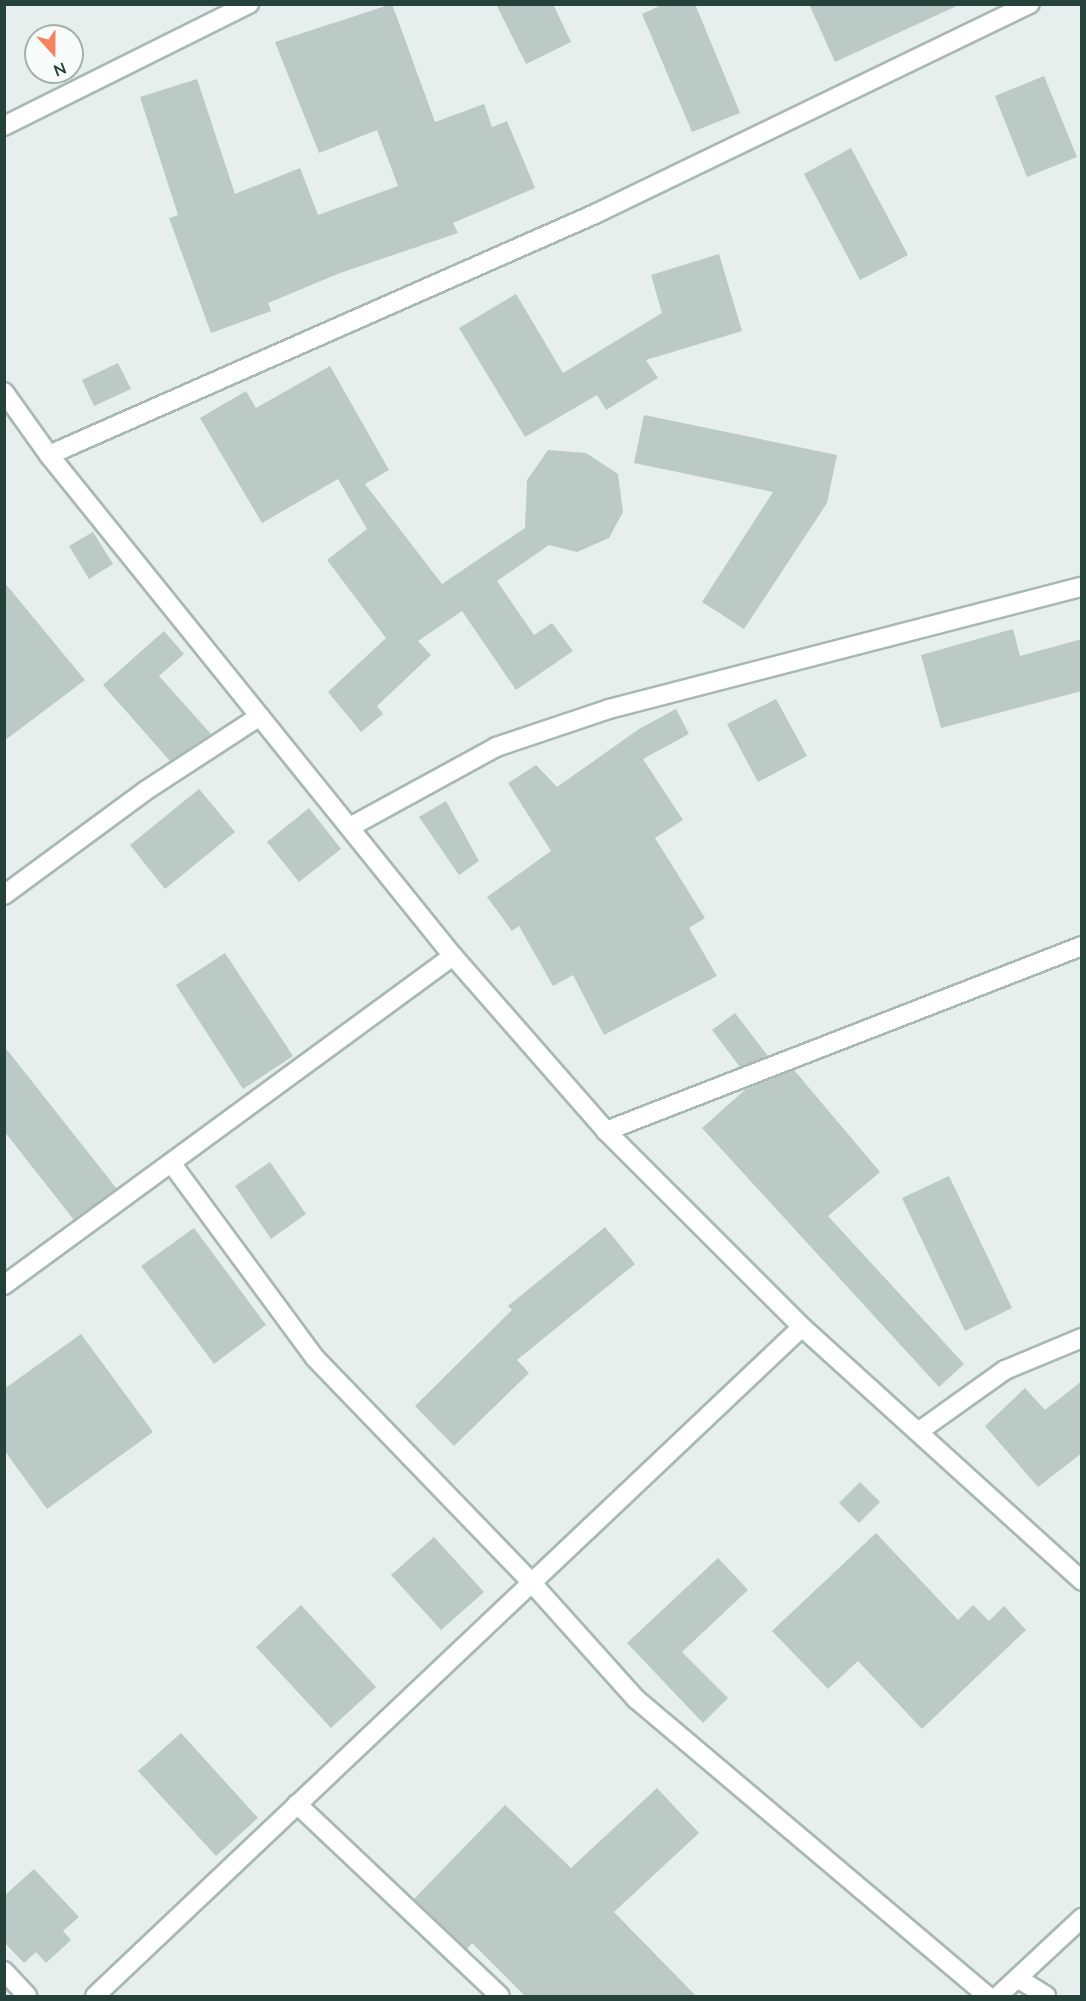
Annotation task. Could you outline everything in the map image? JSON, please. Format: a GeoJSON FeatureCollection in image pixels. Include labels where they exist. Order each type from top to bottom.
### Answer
{"type":"FeatureCollection","features":[{"type":"Feature","properties":{"kind":"street"},"geometry":{"type":"LineString","coordinates":[[4,126],[249,4]]}},
{"type":"Feature","properties":{"kind":"street"},"geometry":{"type":"LineString","coordinates":[[49,455],[595,214],[1030,4]]}},
{"type":"Feature","properties":{"kind":"street"},"geometry":{"type":"LineString","coordinates":[[4,392],[49,455],[453,956],[606,1131],[802,1327],[1082,1581]]}},
{"type":"Feature","properties":{"kind":"street"},"geometry":{"type":"LineString","coordinates":[[350,827],[496,747],[609,709],[1082,587]]}},
{"type":"Feature","properties":{"kind":"street"},"geometry":{"type":"LineString","coordinates":[[4,895],[145,791],[260,716]]}},
{"type":"Feature","properties":{"kind":"street"},"geometry":{"type":"LineString","coordinates":[[606,1131],[1082,946]]}},
{"type":"Feature","properties":{"kind":"street"},"geometry":{"type":"LineString","coordinates":[[4,1286],[453,956]]}},
{"type":"Feature","properties":{"kind":"street"},"geometry":{"type":"LineString","coordinates":[[172,1164],[315,1358],[531,1582],[636,1699],[988,1996]]}},
{"type":"Feature","properties":{"kind":"street"},"geometry":{"type":"LineString","coordinates":[[95,1996],[802,1327]]}},
{"type":"Feature","properties":{"kind":"street"},"geometry":{"type":"LineString","coordinates":[[918,1432],[1005,1370],[1082,1338]]}},
{"type":"Feature","properties":{"kind":"street"},"geometry":{"type":"LineString","coordinates":[[297,1804],[500,1996]]}},
{"type":"Feature","properties":{"kind":"street"},"geometry":{"type":"LineString","coordinates":[[998,1996],[1019,1979],[1082,1918]]}},
{"type":"Feature","properties":{"kind":"street"},"geometry":{"type":"LineString","coordinates":[[4,1971],[27,1996]]}},
{"type":"Feature","properties":{"kind":"street"},"geometry":{"type":"LineString","coordinates":[[1019,1979],[1046,1996]]}},
{"type":"Feature","properties":{"kind":"building"},"geometry":{"type":"Polygon","coordinates":[[[392,4],[435,122],[484,104],[492,127],[507,121],[535,188],[453,223],[458,233],[340,273],[268,303],[271,311],[211,333],[169,218],[178,215],[140,97],[197,79],[235,194],[300,168],[318,215],[398,186],[377,130],[319,153],[275,42],[392,4]]]}},
{"type":"Feature","properties":{"kind":"building"},"geometry":{"type":"Polygon","coordinates":[[[496,4],[553,4],[571,42],[526,64],[496,4]]]}},
{"type":"Feature","properties":{"kind":"building"},"geometry":{"type":"Polygon","coordinates":[[[664,4],[695,4],[740,113],[692,132],[642,14],[664,4]]]}},
{"type":"Feature","properties":{"kind":"building"},"geometry":{"type":"Polygon","coordinates":[[[809,4],[961,4],[835,62],[809,4]]]}},
{"type":"Feature","properties":{"kind":"building"},"geometry":{"type":"Polygon","coordinates":[[[1044,76],[1077,157],[1027,177],[995,96],[1044,76]]]}},
{"type":"Feature","properties":{"kind":"building"},"geometry":{"type":"Polygon","coordinates":[[[851,148],[908,255],[860,280],[804,174],[851,148]]]}},
{"type":"Feature","properties":{"kind":"building"},"geometry":{"type":"Polygon","coordinates":[[[719,254],[742,331],[646,360],[658,378],[606,410],[597,395],[525,437],[459,328],[516,294],[563,373],[662,313],[651,275],[719,254]]]}},
{"type":"Feature","properties":{"kind":"building"},"geometry":{"type":"Polygon","coordinates":[[[118,363],[131,389],[94,406],[82,380],[118,363]]]}},
{"type":"Feature","properties":{"kind":"building"},"geometry":{"type":"Polygon","coordinates":[[[330,366],[389,470],[365,484],[442,584],[525,528],[527,480],[548,450],[586,453],[618,474],[623,512],[609,538],[577,552],[549,545],[497,581],[534,635],[552,623],[573,651],[516,690],[462,611],[418,641],[431,655],[377,706],[383,714],[361,732],[328,692],[386,638],[327,560],[367,529],[338,479],[262,523],[200,418],[246,391],[256,408],[330,366]]]}},
{"type":"Feature","properties":{"kind":"building"},"geometry":{"type":"Polygon","coordinates":[[[644,415],[837,455],[827,503],[744,629],[702,602],[773,492],[634,463],[644,415]]]}},
{"type":"Feature","properties":{"kind":"building"},"geometry":{"type":"Polygon","coordinates":[[[93,532],[113,564],[89,579],[69,546],[93,532]]]}},
{"type":"Feature","properties":{"kind":"building"},"geometry":{"type":"Polygon","coordinates":[[[4,582],[85,680],[4,741],[4,582]]]}},
{"type":"Feature","properties":{"kind":"building"},"geometry":{"type":"Polygon","coordinates":[[[1013,629],[1020,656],[1082,639],[1082,691],[941,728],[921,655],[1013,629]]]}},
{"type":"Feature","properties":{"kind":"building"},"geometry":{"type":"Polygon","coordinates":[[[164,631],[184,654],[159,676],[211,734],[170,761],[103,685],[164,631]]]}},
{"type":"Feature","properties":{"kind":"building"},"geometry":{"type":"Polygon","coordinates":[[[776,699],[807,756],[758,782],[727,724],[776,699]]]}},
{"type":"Feature","properties":{"kind":"building"},"geometry":{"type":"Polygon","coordinates":[[[676,709],[689,734],[643,759],[683,820],[655,838],[705,918],[689,928],[717,976],[604,1035],[573,975],[553,986],[519,926],[512,931],[487,897],[551,851],[508,783],[536,765],[557,787],[639,729],[676,709]]]}},
{"type":"Feature","properties":{"kind":"building"},"geometry":{"type":"Polygon","coordinates":[[[199,789],[235,832],[165,889],[130,845],[199,789]]]}},
{"type":"Feature","properties":{"kind":"building"},"geometry":{"type":"Polygon","coordinates":[[[446,801],[479,861],[459,875],[419,817],[446,801]]]}},
{"type":"Feature","properties":{"kind":"building"},"geometry":{"type":"Polygon","coordinates":[[[309,808],[341,849],[299,882],[267,842],[309,808]]]}},
{"type":"Feature","properties":{"kind":"building"},"geometry":{"type":"Polygon","coordinates":[[[225,953],[293,1056],[243,1089],[176,985],[225,953]]]}},
{"type":"Feature","properties":{"kind":"building"},"geometry":{"type":"Polygon","coordinates":[[[735,1013],[768,1056],[740,1067],[712,1030],[735,1013]]]}},
{"type":"Feature","properties":{"kind":"building"},"geometry":{"type":"Polygon","coordinates":[[[4,1046],[117,1189],[74,1220],[4,1131],[4,1046]]]}},
{"type":"Feature","properties":{"kind":"building"},"geometry":{"type":"Polygon","coordinates":[[[794,1070],[880,1172],[828,1216],[964,1364],[939,1387],[702,1128],[746,1089],[794,1070]]]}},
{"type":"Feature","properties":{"kind":"building"},"geometry":{"type":"Polygon","coordinates":[[[270,1162],[306,1214],[271,1239],[235,1186],[270,1162]]]}},
{"type":"Feature","properties":{"kind":"building"},"geometry":{"type":"Polygon","coordinates":[[[949,1176],[1012,1308],[965,1331],[902,1198],[949,1176]]]}},
{"type":"Feature","properties":{"kind":"building"},"geometry":{"type":"Polygon","coordinates":[[[605,1227],[635,1264],[517,1360],[529,1373],[454,1446],[415,1406],[512,1310],[508,1306],[605,1227]]]}},
{"type":"Feature","properties":{"kind":"building"},"geometry":{"type":"Polygon","coordinates":[[[194,1228],[266,1325],[214,1364],[141,1266],[194,1228]]]}},
{"type":"Feature","properties":{"kind":"building"},"geometry":{"type":"Polygon","coordinates":[[[81,1334],[153,1432],[47,1509],[4,1450],[4,1389],[81,1334]]]}},
{"type":"Feature","properties":{"kind":"building"},"geometry":{"type":"Polygon","coordinates":[[[1082,1381],[1082,1453],[1038,1487],[985,1426],[1025,1388],[1045,1410],[1082,1381]]]}},
{"type":"Feature","properties":{"kind":"building"},"geometry":{"type":"Polygon","coordinates":[[[860,1482],[880,1502],[859,1523],[839,1503],[860,1482]]]}},
{"type":"Feature","properties":{"kind":"building"},"geometry":{"type":"Polygon","coordinates":[[[876,1533],[958,1620],[973,1605],[989,1621],[1004,1606],[1026,1630],[922,1729],[858,1661],[828,1689],[772,1631],[876,1533]]]}},
{"type":"Feature","properties":{"kind":"building"},"geometry":{"type":"Polygon","coordinates":[[[434,1537],[484,1592],[441,1630],[391,1575],[434,1537]]]}},
{"type":"Feature","properties":{"kind":"building"},"geometry":{"type":"Polygon","coordinates":[[[718,1558],[748,1590],[682,1652],[728,1698],[703,1723],[627,1643],[718,1558]]]}},
{"type":"Feature","properties":{"kind":"building"},"geometry":{"type":"Polygon","coordinates":[[[301,1605],[376,1687],[331,1728],[256,1647],[301,1605]]]}},
{"type":"Feature","properties":{"kind":"building"},"geometry":{"type":"Polygon","coordinates":[[[181,1733],[258,1818],[216,1856],[138,1771],[181,1733]]]}},
{"type":"Feature","properties":{"kind":"building"},"geometry":{"type":"Polygon","coordinates":[[[657,1788],[699,1833],[614,1912],[696,1996],[525,1996],[472,1943],[467,1949],[414,1899],[505,1805],[571,1868],[657,1788]]]}},
{"type":"Feature","properties":{"kind":"building"},"geometry":{"type":"Polygon","coordinates":[[[34,1869],[79,1917],[63,1931],[71,1940],[46,1963],[36,1952],[24,1963],[4,1942],[4,1896],[34,1869]]]}}]}
